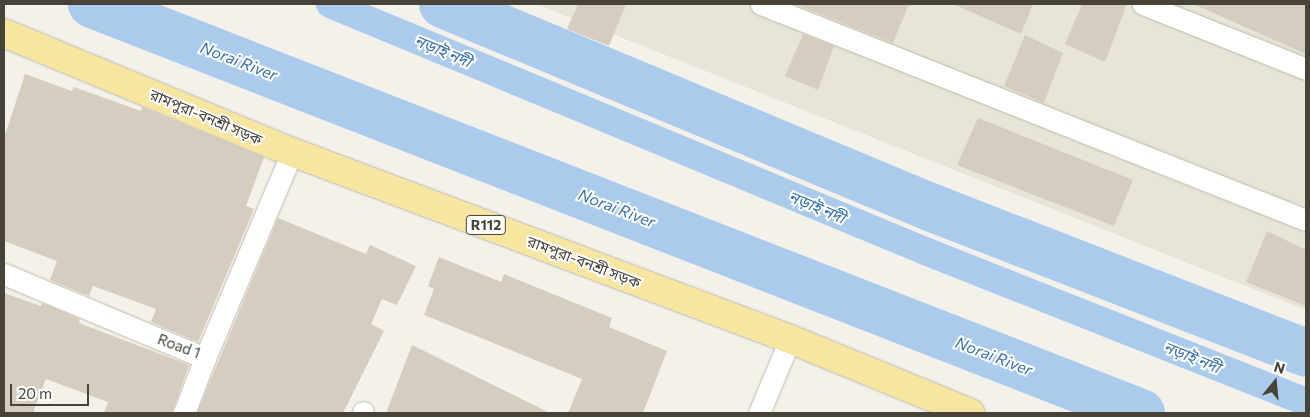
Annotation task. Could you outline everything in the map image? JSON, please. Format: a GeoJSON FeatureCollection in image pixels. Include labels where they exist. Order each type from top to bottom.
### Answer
{"type":"FeatureCollection","features":[{"type":"Feature","properties":{"kind":"main road","name":"রামপুরা-বনশ্রী সড়ক"},"geometry":{"type":"LineString","coordinates":[[4,33],[292,152],[790,339],[970,413]]}},
{"type":"Feature","properties":{"kind":"street"},"geometry":{"type":"LineString","coordinates":[[761,4],[1306,220]]}},
{"type":"Feature","properties":{"kind":"street"},"geometry":{"type":"LineString","coordinates":[[1142,4],[1306,69]]}},
{"type":"Feature","properties":{"kind":"street","name":"Road 1"},"geometry":{"type":"LineString","coordinates":[[4,274],[205,358],[292,152]]}},
{"type":"Feature","properties":{"kind":"street"},"geometry":{"type":"LineString","coordinates":[[759,413],[790,339]]}},
{"type":"Feature","properties":{"kind":"street"},"geometry":{"type":"LineString","coordinates":[[184,413],[205,358]]}},
{"type":"Feature","properties":{"kind":"shaded area"},"geometry":{"type":"Polygon","coordinates":[[[537,4],[1306,4],[1306,310],[610,33],[537,4]]]}},
{"type":"Feature","properties":{"kind":"building"},"geometry":{"type":"Polygon","coordinates":[[[578,4],[626,4],[609,46],[567,29],[578,4]]]}},
{"type":"Feature","properties":{"kind":"building"},"geometry":{"type":"Polygon","coordinates":[[[795,4],[909,4],[893,43],[795,4]]]}},
{"type":"Feature","properties":{"kind":"building"},"geometry":{"type":"Polygon","coordinates":[[[953,4],[1033,4],[1021,34],[953,4]]]}},
{"type":"Feature","properties":{"kind":"building"},"geometry":{"type":"Polygon","coordinates":[[[1082,4],[1127,4],[1105,62],[1065,44],[1082,4]]]}},
{"type":"Feature","properties":{"kind":"building"},"geometry":{"type":"Polygon","coordinates":[[[1193,4],[1306,4],[1306,54],[1193,4]]]}},
{"type":"Feature","properties":{"kind":"building"},"geometry":{"type":"Polygon","coordinates":[[[803,34],[834,46],[818,90],[785,76],[803,34]]]}},
{"type":"Feature","properties":{"kind":"building"},"geometry":{"type":"Polygon","coordinates":[[[1025,35],[1063,53],[1044,103],[1004,86],[1025,35]]]}},
{"type":"Feature","properties":{"kind":"building"},"geometry":{"type":"Polygon","coordinates":[[[25,74],[72,91],[74,87],[141,111],[142,107],[264,157],[246,206],[254,209],[198,342],[151,322],[156,309],[93,286],[89,296],[50,280],[57,261],[4,241],[4,138],[25,74]]]}},
{"type":"Feature","properties":{"kind":"building"},"geometry":{"type":"Polygon","coordinates":[[[978,118],[1133,180],[1114,226],[957,165],[978,118]]]}},
{"type":"Feature","properties":{"kind":"building"},"geometry":{"type":"Polygon","coordinates":[[[278,218],[366,254],[370,245],[416,266],[397,305],[382,299],[371,324],[384,331],[343,413],[197,413],[278,218]]]}},
{"type":"Feature","properties":{"kind":"building"},"geometry":{"type":"Polygon","coordinates":[[[1267,231],[1306,250],[1306,306],[1246,282],[1267,231]]]}},
{"type":"Feature","properties":{"kind":"building"},"geometry":{"type":"Polygon","coordinates":[[[439,257],[501,282],[504,274],[612,318],[609,327],[667,351],[643,413],[568,413],[582,379],[424,315],[434,289],[428,286],[439,257]]]}},
{"type":"Feature","properties":{"kind":"building"},"geometry":{"type":"Polygon","coordinates":[[[4,293],[41,306],[42,303],[80,319],[79,323],[189,365],[172,413],[104,413],[108,402],[46,379],[33,413],[4,413],[4,293]]]}},
{"type":"Feature","properties":{"kind":"building"},"geometry":{"type":"Polygon","coordinates":[[[412,345],[550,413],[386,413],[412,345]]]}},
{"type":"Feature","properties":{"kind":"waterway","name":"Norai River"},"geometry":{"type":"LineString","coordinates":[[92,4],[1141,413]]}},
{"type":"Feature","properties":{"kind":"waterway","name":"নড়াই নদী"},"geometry":{"type":"LineString","coordinates":[[330,4],[925,251],[1306,402]]}},
{"type":"Feature","properties":{"kind":"waterway","name":"Norai River"},"geometry":{"type":"LineString","coordinates":[[443,4],[930,207],[1306,353]]}}]}
